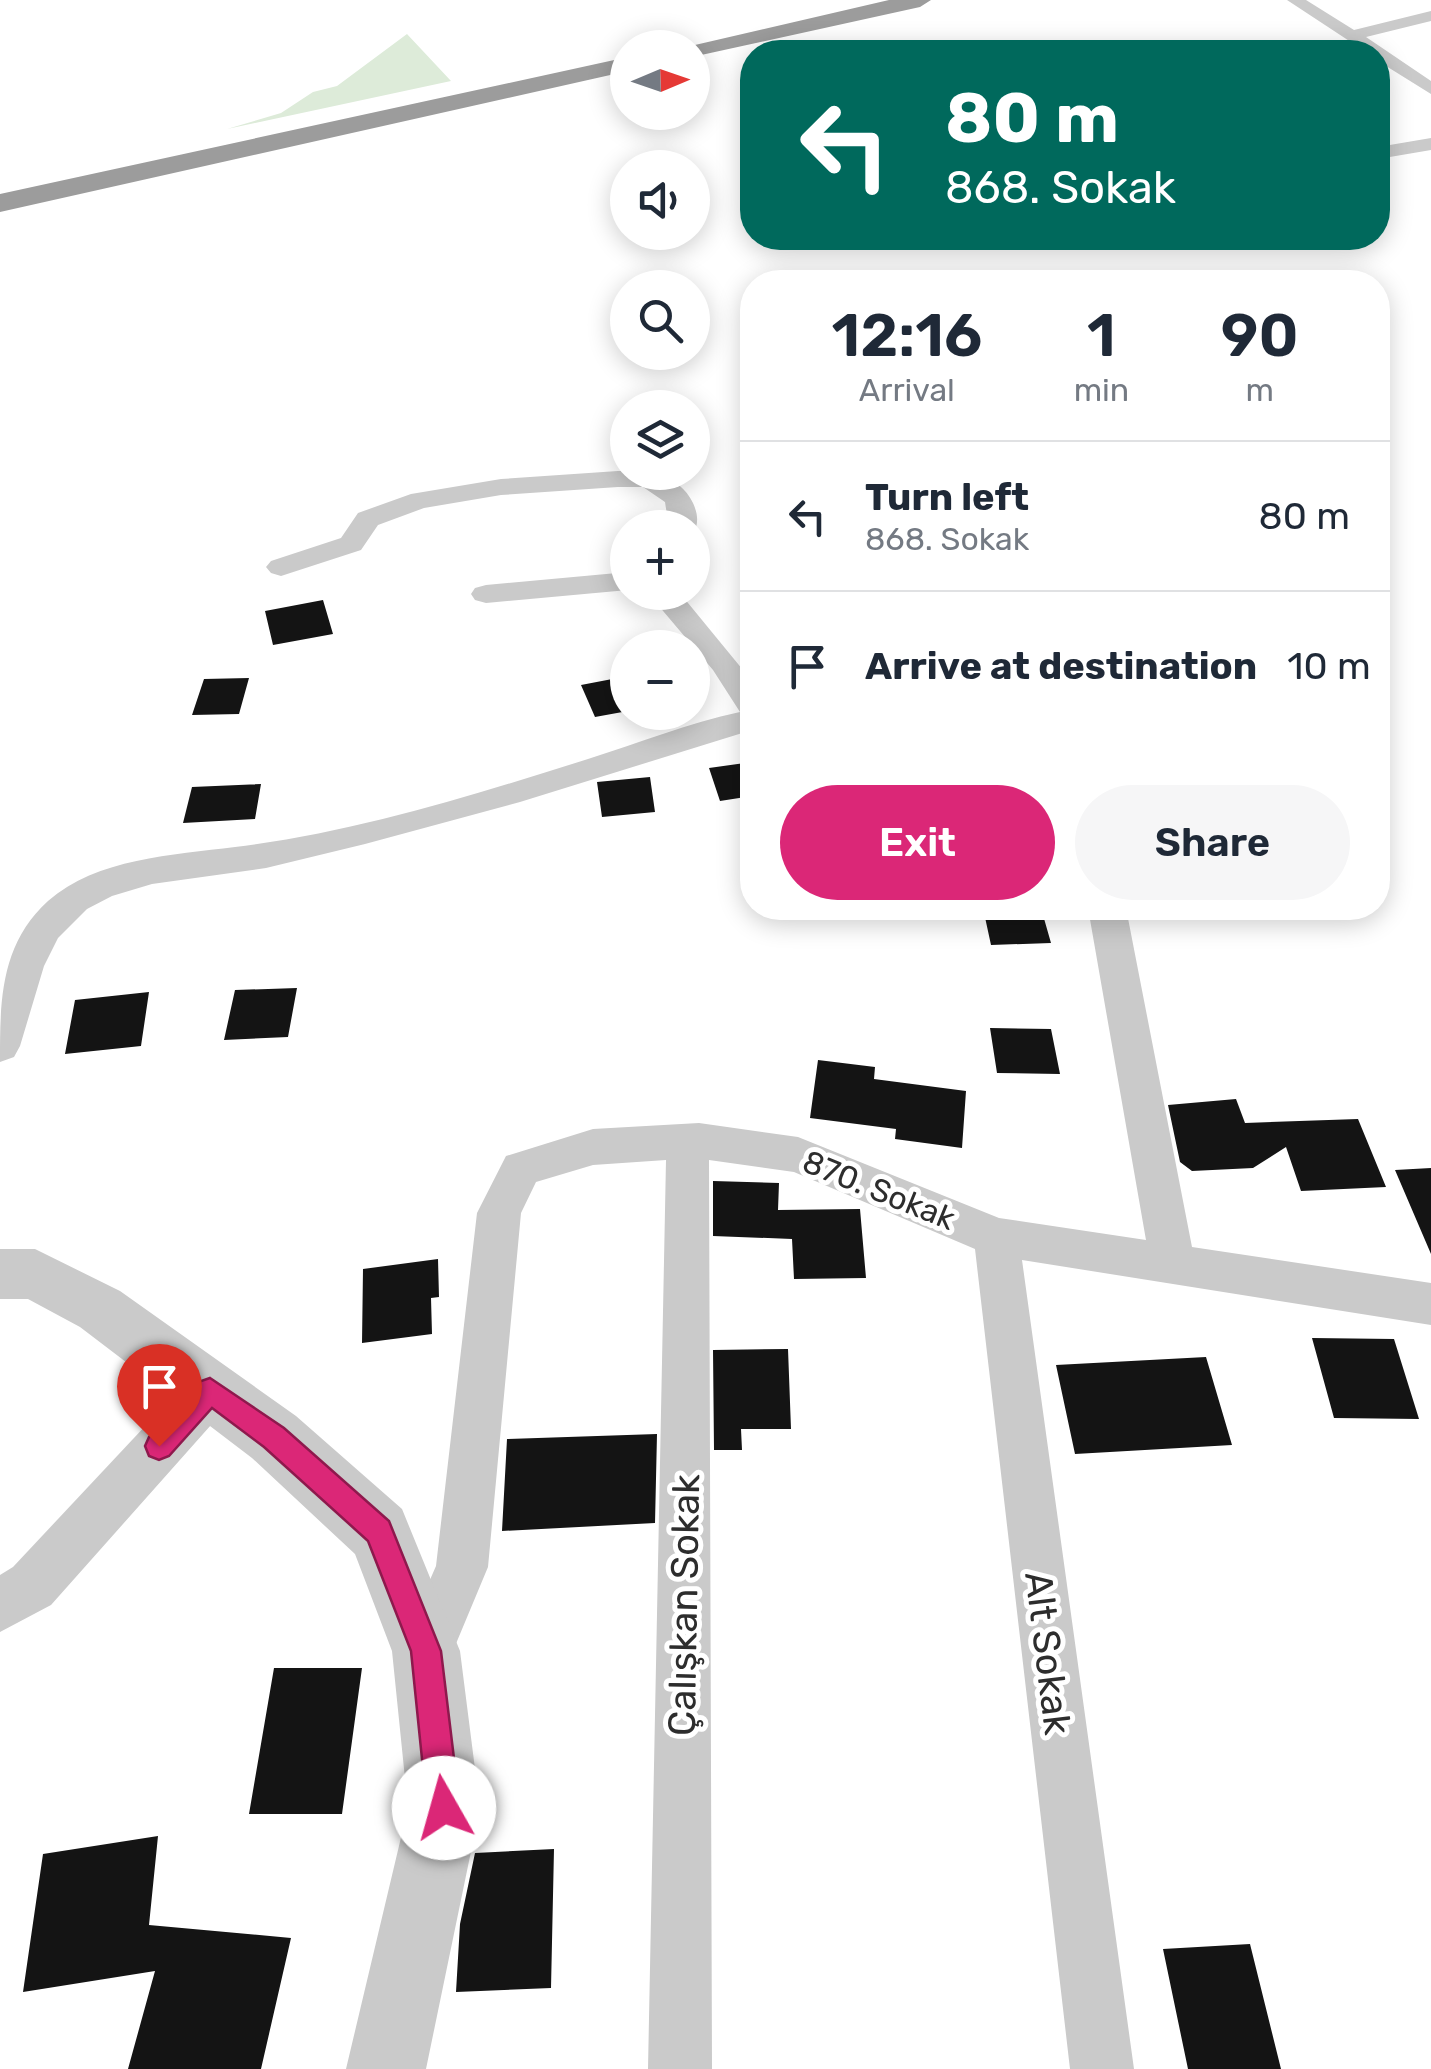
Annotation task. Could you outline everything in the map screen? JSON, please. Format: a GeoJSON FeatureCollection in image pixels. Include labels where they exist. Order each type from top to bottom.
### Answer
{"type":"FeatureCollection","features":[{"type":"Feature","properties":{"kind":"highway"},"geometry":{"type":"LineString","coordinates":[[710,35],[872,0]]}},
{"type":"Feature","properties":{"kind":"highway"},"geometry":{"type":"LineString","coordinates":[[710,46],[920,0]]}},
{"type":"Feature","properties":{"kind":"highway"},"geometry":{"type":"LineString","coordinates":[[0,188],[610,57]]}},
{"type":"Feature","properties":{"kind":"highway"},"geometry":{"type":"LineString","coordinates":[[0,202],[610,68]]}},
{"type":"Feature","properties":{"kind":"street"},"geometry":{"type":"LineString","coordinates":[[1295,0],[1356,40]]}},
{"type":"Feature","properties":{"kind":"street"},"geometry":{"type":"LineString","coordinates":[[1350,36],[1431,16]]}},
{"type":"Feature","properties":{"kind":"street"},"geometry":{"type":"LineString","coordinates":[[1390,62],[1431,89]]}},
{"type":"Feature","properties":{"kind":"street"},"geometry":{"type":"LineString","coordinates":[[1390,151],[1431,144]]}},
{"type":"Feature","properties":{"kind":"street"},"geometry":{"type":"LineString","coordinates":[[281,567],[351,544],[362,524],[386,510],[459,492],[643,479],[668,488],[679,498],[681,510]]}},
{"type":"Feature","properties":{"kind":"street"},"geometry":{"type":"LineString","coordinates":[[486,594],[610,583]]}},
{"type":"Feature","properties":{"kind":"street"},"geometry":{"type":"LineString","coordinates":[[678,610],[740,687]]}},
{"type":"Feature","properties":{"kind":"street"},"geometry":{"type":"LineString","coordinates":[[0,1046],[26,962],[47,927],[70,902],[109,881],[290,851],[576,774],[712,727],[740,722]]}},
{"type":"Feature","properties":{"kind":"street"},"geometry":{"type":"LineString","coordinates":[[1109,920],[1172,1264]]}},
{"type":"Feature","properties":{"kind":"street","name":"870. Sokak"},"geometry":{"type":"LineString","coordinates":[[426,1651],[462,1567],[499,1213],[521,1168],[592,1148],[688,1142],[798,1156],[996,1237],[1431,1304]]}},
{"type":"Feature","properties":{"kind":"street","name":"Çalışkan Sokak"},"geometry":{"type":"LineString","coordinates":[[680,2069],[688,1142]]}},
{"type":"Feature","properties":{"kind":"street","name":"Alt Sokak"},"geometry":{"type":"LineString","coordinates":[[996,1237],[1102,2069]]}},
{"type":"Feature","properties":{"kind":"street"},"geometry":{"type":"LineString","coordinates":[[0,1274],[35,1274],[100,1309],[274,1438],[379,1532],[426,1651],[444,1808],[386,2069]]}},
{"type":"Feature","properties":{"kind":"street"},"geometry":{"type":"LineString","coordinates":[[0,1605],[32,1586],[210,1390]]}},
{"type":"Feature","properties":{"kind":"green space"},"geometry":{"type":"Polygon","coordinates":[[[407,34],[451,81],[227,129],[281,113],[313,92],[337,86],[407,34]]]}},
{"type":"Feature","properties":{"kind":"building"},"geometry":{"type":"Polygon","coordinates":[[[323,600],[333,634],[273,645],[265,611],[323,600]]]}},
{"type":"Feature","properties":{"kind":"building"},"geometry":{"type":"Polygon","coordinates":[[[249,678],[239,714],[192,715],[204,679],[249,678]]]}},
{"type":"Feature","properties":{"kind":"building"},"geometry":{"type":"Polygon","coordinates":[[[610,679],[610,714],[595,717],[581,685],[610,679]]]}},
{"type":"Feature","properties":{"kind":"building"},"geometry":{"type":"Polygon","coordinates":[[[740,764],[740,798],[720,801],[709,768],[740,764]]]}},
{"type":"Feature","properties":{"kind":"building"},"geometry":{"type":"Polygon","coordinates":[[[650,777],[655,812],[602,817],[597,782],[650,777]]]}},
{"type":"Feature","properties":{"kind":"building"},"geometry":{"type":"Polygon","coordinates":[[[261,784],[255,819],[183,823],[192,787],[261,784]]]}},
{"type":"Feature","properties":{"kind":"building"},"geometry":{"type":"Polygon","coordinates":[[[986,920],[1044,920],[1051,943],[991,945],[986,920]]]}},
{"type":"Feature","properties":{"kind":"building"},"geometry":{"type":"Polygon","coordinates":[[[297,988],[288,1037],[224,1040],[235,990],[297,988]]]}},
{"type":"Feature","properties":{"kind":"building"},"geometry":{"type":"Polygon","coordinates":[[[149,992],[141,1046],[65,1054],[75,1000],[149,992]]]}},
{"type":"Feature","properties":{"kind":"building"},"geometry":{"type":"Polygon","coordinates":[[[990,1028],[1051,1029],[1060,1074],[997,1073],[990,1028]]]}},
{"type":"Feature","properties":{"kind":"building"},"geometry":{"type":"Polygon","coordinates":[[[818,1060],[875,1067],[874,1079],[966,1091],[962,1148],[895,1139],[896,1129],[810,1118],[818,1060]]]}},
{"type":"Feature","properties":{"kind":"building"},"geometry":{"type":"Polygon","coordinates":[[[1236,1099],[1245,1123],[1358,1119],[1386,1187],[1301,1191],[1286,1147],[1253,1168],[1192,1171],[1180,1162],[1168,1105],[1236,1099]]]}},
{"type":"Feature","properties":{"kind":"building"},"geometry":{"type":"Polygon","coordinates":[[[1431,1168],[1431,1254],[1395,1170],[1431,1168]]]}},
{"type":"Feature","properties":{"kind":"building"},"geometry":{"type":"Polygon","coordinates":[[[713,1181],[779,1183],[778,1210],[860,1209],[866,1278],[794,1279],[792,1239],[713,1236],[713,1181]]]}},
{"type":"Feature","properties":{"kind":"building"},"geometry":{"type":"Polygon","coordinates":[[[438,1259],[439,1297],[431,1298],[432,1334],[362,1343],[363,1269],[438,1259]]]}},
{"type":"Feature","properties":{"kind":"building"},"geometry":{"type":"Polygon","coordinates":[[[1312,1338],[1394,1339],[1419,1419],[1334,1418],[1312,1338]]]}},
{"type":"Feature","properties":{"kind":"building"},"geometry":{"type":"Polygon","coordinates":[[[788,1349],[791,1429],[741,1429],[742,1450],[714,1450],[713,1350],[788,1349]]]}},
{"type":"Feature","properties":{"kind":"building"},"geometry":{"type":"Polygon","coordinates":[[[1206,1357],[1232,1445],[1075,1454],[1056,1365],[1206,1357]]]}},
{"type":"Feature","properties":{"kind":"building"},"geometry":{"type":"Polygon","coordinates":[[[657,1434],[655,1523],[502,1531],[507,1439],[657,1434]]]}},
{"type":"Feature","properties":{"kind":"building"},"geometry":{"type":"Polygon","coordinates":[[[274,1668],[362,1668],[342,1814],[249,1814],[274,1668]]]}},
{"type":"Feature","properties":{"kind":"building"},"geometry":{"type":"Polygon","coordinates":[[[158,1836],[149,1925],[291,1938],[261,2069],[128,2069],[155,1971],[23,1992],[43,1854],[158,1836]]]}},
{"type":"Feature","properties":{"kind":"building"},"geometry":{"type":"Polygon","coordinates":[[[554,1849],[551,1988],[456,1992],[460,1924],[475,1853],[554,1849]]]}},
{"type":"Feature","properties":{"kind":"building"},"geometry":{"type":"Polygon","coordinates":[[[1250,1944],[1281,2069],[1188,2069],[1163,1949],[1250,1944]]]}},
{"type":"Feature","properties":{"kind":"route"},"geometry":{"type":"LineString","coordinates":[[159,1446],[210,1390],[274,1438],[379,1532],[426,1651],[444,1808]]}}]}
